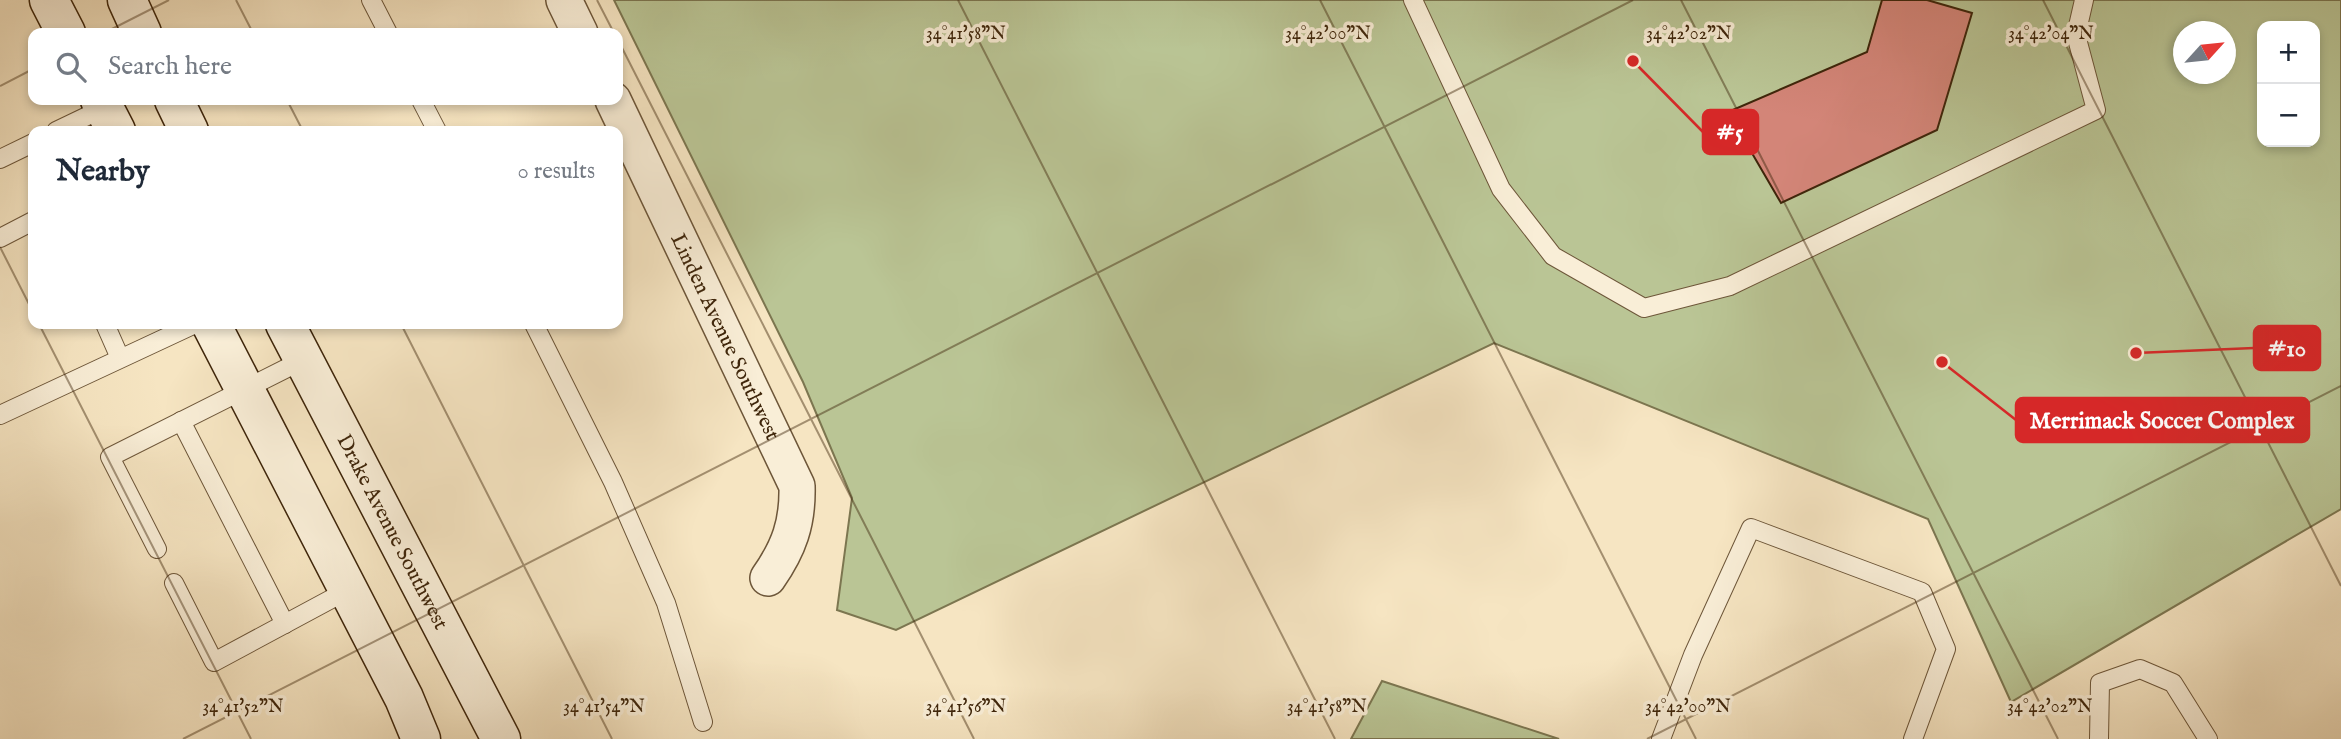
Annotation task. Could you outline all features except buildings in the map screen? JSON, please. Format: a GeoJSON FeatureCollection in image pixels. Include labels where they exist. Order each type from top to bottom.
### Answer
{"type":"FeatureCollection","features":[{"type":"Feature","properties":{"kind":"street"},"geometry":{"type":"LineString","coordinates":[[49,0],[63,28]]}},
{"type":"Feature","properties":{"kind":"street"},"geometry":{"type":"LineString","coordinates":[[127,0],[140,28]]}},
{"type":"Feature","properties":{"kind":"street"},"geometry":{"type":"LineString","coordinates":[[564,0],[578,28]]}},
{"type":"Feature","properties":{"kind":"street"},"geometry":{"type":"LineString","coordinates":[[176,105],[187,126]]}},
{"type":"Feature","properties":{"kind":"street","name":"Linden Avenue Southwest"},"geometry":{"type":"LineString","coordinates":[[615,105],[797,486],[797,513],[794,524],[784,555],[768,578]]}},
{"type":"Feature","properties":{"kind":"street"},"geometry":{"type":"LineString","coordinates":[[214,329],[404,698],[421,739]]}},
{"type":"Feature","properties":{"kind":"street","name":"Drake Avenue Southwest"},"geometry":{"type":"LineString","coordinates":[[288,329],[501,739]]}},
{"type":"Feature","properties":{"kind":"lane"},"geometry":{"type":"LineString","coordinates":[[371,0],[385,28]]}},
{"type":"Feature","properties":{"kind":"lane"},"geometry":{"type":"LineString","coordinates":[[1413,0],[1501,189],[1553,256],[1644,308],[1730,286],[2096,110],[2076,35],[2084,0]]}},
{"type":"Feature","properties":{"kind":"lane"},"geometry":{"type":"LineString","coordinates":[[424,105],[434,126]]}},
{"type":"Feature","properties":{"kind":"lane"},"geometry":{"type":"LineString","coordinates":[[71,126],[107,113]]}},
{"type":"Feature","properties":{"kind":"lane"},"geometry":{"type":"LineString","coordinates":[[0,159],[28,145]]}},
{"type":"Feature","properties":{"kind":"lane"},"geometry":{"type":"LineString","coordinates":[[0,237],[28,223]]}},
{"type":"Feature","properties":{"kind":"lane"},"geometry":{"type":"LineString","coordinates":[[107,329],[120,358]]}},
{"type":"Feature","properties":{"kind":"lane"},"geometry":{"type":"LineString","coordinates":[[0,415],[184,329]]}},
{"type":"Feature","properties":{"kind":"lane"},"geometry":{"type":"LineString","coordinates":[[537,329],[613,481],[666,603],[703,722]]}},
{"type":"Feature","properties":{"kind":"lane"},"geometry":{"type":"LineString","coordinates":[[157,549],[110,457],[303,360]]}},
{"type":"Feature","properties":{"kind":"lane"},"geometry":{"type":"LineString","coordinates":[[181,421],[285,624]]}},
{"type":"Feature","properties":{"kind":"lane"},"geometry":{"type":"LineString","coordinates":[[1661,739],[1693,655],[1751,528],[1922,592],[1946,649],[1913,739]]}},
{"type":"Feature","properties":{"kind":"lane"},"geometry":{"type":"LineString","coordinates":[[174,583],[214,662],[348,590]]}},
{"type":"Feature","properties":{"kind":"lane"},"geometry":{"type":"LineString","coordinates":[[2099,739],[2100,683],[2140,669],[2173,682],[2208,739]]}},
{"type":"Feature","properties":{"kind":"green space"},"geometry":{"type":"Polygon","coordinates":[[[614,0],[2341,0],[2341,509],[2011,702],[1928,519],[1494,343],[896,630],[837,610],[852,498],[803,382],[614,0]]]}},
{"type":"Feature","properties":{"kind":"green space"},"geometry":{"type":"Polygon","coordinates":[[[1382,681],[1559,739],[1351,739],[1382,681]]]}},
{"type":"Feature","properties":{"kind":"place","name":"#5"},"geometry":{"type":"Point","coordinates":[1633,61]}},
{"type":"Feature","properties":{"kind":"place","name":"#10"},"geometry":{"type":"Point","coordinates":[2136,353]}},
{"type":"Feature","properties":{"kind":"place","name":"Merrimack Soccer Complex"},"geometry":{"type":"Point","coordinates":[1942,362]}}]}
